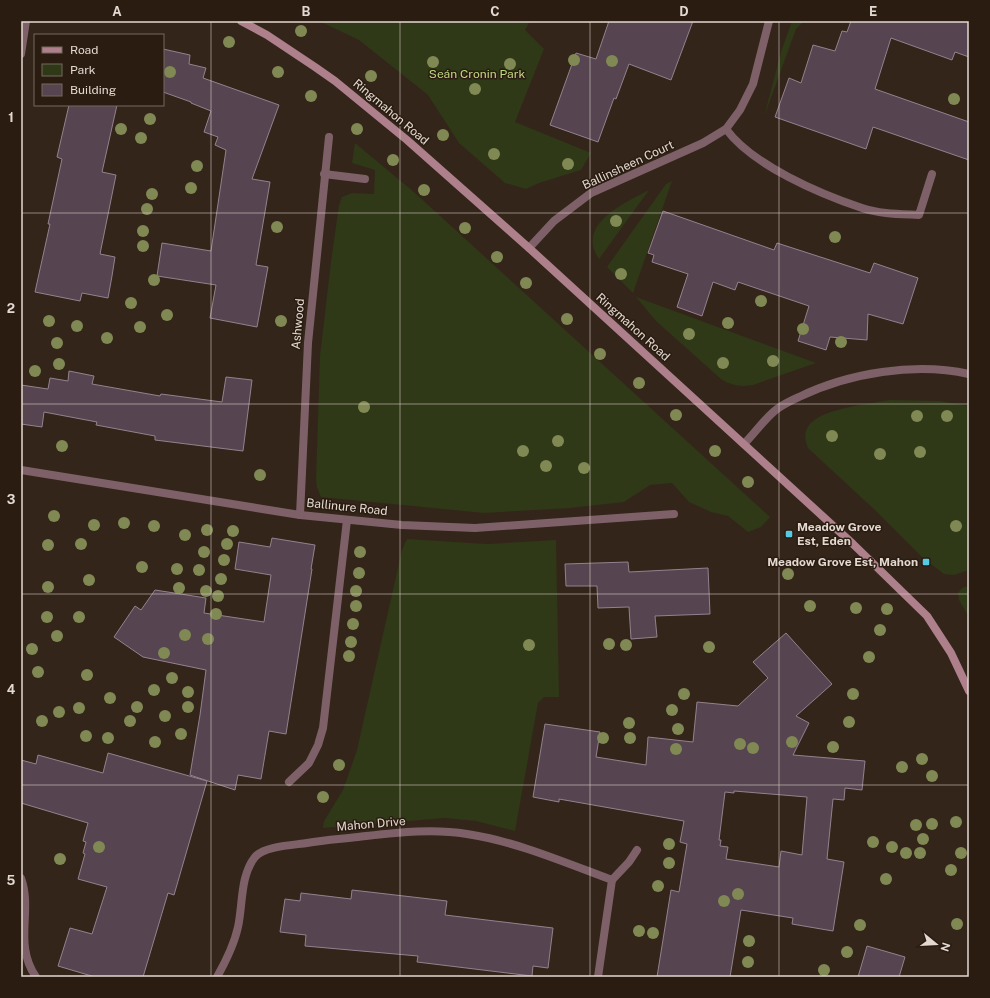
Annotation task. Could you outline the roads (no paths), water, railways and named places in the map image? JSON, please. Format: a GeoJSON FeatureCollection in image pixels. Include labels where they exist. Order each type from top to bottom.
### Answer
{"type":"FeatureCollection","features":[{"type":"Feature","properties":{"kind":"street"},"geometry":{"type":"LineString","coordinates":[[21,54],[26,21]]}},
{"type":"Feature","properties":{"kind":"street","name":"Ringmahon Road"},"geometry":{"type":"LineString","coordinates":[[241,21],[267,35],[335,81],[407,140],[529,248],[854,544],[927,616],[951,653],[969,691]]}},
{"type":"Feature","properties":{"kind":"street","name":"Ballinsheen Court"},"geometry":{"type":"LineString","coordinates":[[529,248],[554,222],[590,193],[703,143],[726,129],[740,110],[753,84],[769,21]]}},
{"type":"Feature","properties":{"kind":"street"},"geometry":{"type":"LineString","coordinates":[[726,129],[733,140],[748,153],[770,166],[828,195],[868,209],[890,214],[919,215],[932,174]]}},
{"type":"Feature","properties":{"kind":"street","name":"Ashwood"},"geometry":{"type":"LineString","coordinates":[[300,515],[308,343],[328,137]]}},
{"type":"Feature","properties":{"kind":"street"},"geometry":{"type":"LineString","coordinates":[[324,174],[365,180]]}},
{"type":"Feature","properties":{"kind":"street"},"geometry":{"type":"LineString","coordinates":[[744,444],[778,408],[813,390],[872,374],[903,370],[957,371],[969,374]]}},
{"type":"Feature","properties":{"kind":"street","name":"Ballinure Road"},"geometry":{"type":"LineString","coordinates":[[21,470],[300,515],[402,525],[475,528],[674,514]]}},
{"type":"Feature","properties":{"kind":"street"},"geometry":{"type":"LineString","coordinates":[[289,782],[309,763],[318,745],[323,728],[347,520]]}},
{"type":"Feature","properties":{"kind":"street","name":"Mahon Drive"},"geometry":{"type":"LineString","coordinates":[[217,977],[229,956],[238,927],[245,881],[250,866],[256,856],[267,849],[317,841],[393,833],[443,831],[492,839],[540,854],[612,880]]}},
{"type":"Feature","properties":{"kind":"street"},"geometry":{"type":"LineString","coordinates":[[598,977],[612,880],[629,862],[637,850]]}},
{"type":"Feature","properties":{"kind":"street"},"geometry":{"type":"LineString","coordinates":[[21,878],[24,887],[23,931],[25,950],[31,969],[36,977]]}},
{"type":"Feature","properties":{"kind":"place","name":"Meadow Grove Est, Eden"},"geometry":{"type":"Point","coordinates":[789,534]}},
{"type":"Feature","properties":{"kind":"place","name":"Meadow Grove Est, Mahon"},"geometry":{"type":"Point","coordinates":[926,562]}},
{"type":"Feature","properties":{"kind":"park label","name":"Seán Cronin Park"},"geometry":{"type":"Point","coordinates":[477,74]}}]}
